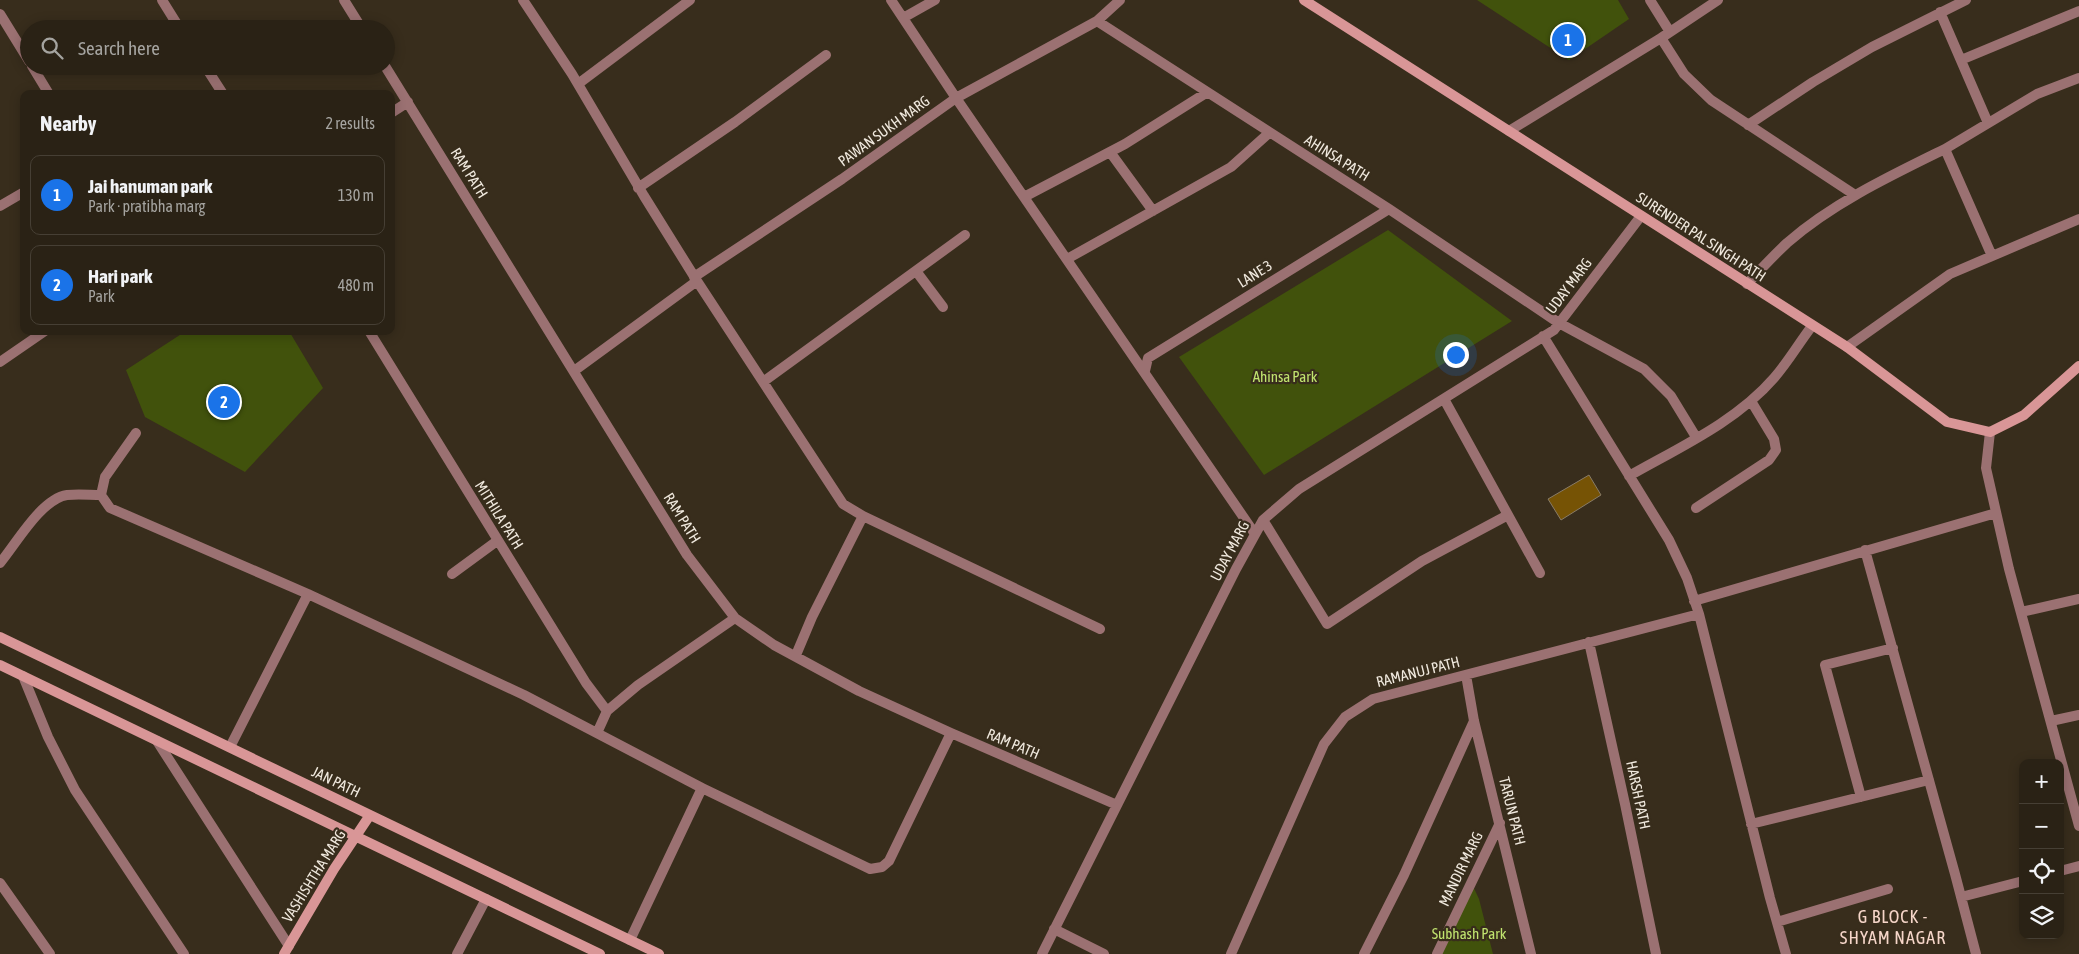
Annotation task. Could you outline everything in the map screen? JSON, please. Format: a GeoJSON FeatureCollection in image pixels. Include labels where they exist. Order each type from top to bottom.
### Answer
{"type":"FeatureCollection","features":[{"type":"Feature","properties":{"kind":"street"},"geometry":{"type":"LineString","coordinates":[[162,0],[174,20]]}},
{"type":"Feature","properties":{"kind":"street"},"geometry":{"type":"LineString","coordinates":[[344,0],[356,20]]}},
{"type":"Feature","properties":{"kind":"street"},"geometry":{"type":"LineString","coordinates":[[523,0],[578,84],[638,188],[842,504],[863,516],[1100,629]]}},
{"type":"Feature","properties":{"kind":"street"},"geometry":{"type":"LineString","coordinates":[[578,84],[690,0]]}},
{"type":"Feature","properties":{"kind":"street"},"geometry":{"type":"LineString","coordinates":[[891,0],[1255,534]]}},
{"type":"Feature","properties":{"kind":"street"},"geometry":{"type":"LineString","coordinates":[[903,18],[935,0]]}},
{"type":"Feature","properties":{"kind":"street","name":"PAWAN SUKH MARG"},"geometry":{"type":"LineString","coordinates":[[574,371],[696,279],[956,98],[1097,21],[1120,0]]}},
{"type":"Feature","properties":{"kind":"street","name":"SURENDER PAL SINGH PATH"},"geometry":{"type":"LineString","coordinates":[[1304,0],[1847,347],[1947,422],[1990,432]]}},
{"type":"Feature","properties":{"kind":"street"},"geometry":{"type":"LineString","coordinates":[[1650,0],[1684,74],[1711,100],[1855,195]]}},
{"type":"Feature","properties":{"kind":"street"},"geometry":{"type":"LineString","coordinates":[[1509,131],[1666,35],[1718,0]]}},
{"type":"Feature","properties":{"kind":"street"},"geometry":{"type":"LineString","coordinates":[[1748,125],[1813,82],[1872,47],[1966,0]]}},
{"type":"Feature","properties":{"kind":"street"},"geometry":{"type":"LineString","coordinates":[[1961,60],[2079,11]]}},
{"type":"Feature","properties":{"kind":"street"},"geometry":{"type":"LineString","coordinates":[[1940,12],[1988,124]]}},
{"type":"Feature","properties":{"kind":"street"},"geometry":{"type":"LineString","coordinates":[[0,14],[20,46]]}},
{"type":"Feature","properties":{"kind":"street","name":"AHINSA PATH"},"geometry":{"type":"LineString","coordinates":[[1097,21],[1206,93],[1389,209],[1560,322],[1644,369],[1671,396],[1696,437]]}},
{"type":"Feature","properties":{"kind":"street"},"geometry":{"type":"LineString","coordinates":[[638,188],[735,122],[826,55]]}},
{"type":"Feature","properties":{"kind":"street"},"geometry":{"type":"LineString","coordinates":[[37,75],[47,90]]}},
{"type":"Feature","properties":{"kind":"street"},"geometry":{"type":"LineString","coordinates":[[211,75],[220,90]]}},
{"type":"Feature","properties":{"kind":"street","name":"RAM PATH"},"geometry":{"type":"LineString","coordinates":[[391,75],[687,555],[735,618],[774,644],[859,691],[950,733],[1117,805]]}},
{"type":"Feature","properties":{"kind":"street"},"geometry":{"type":"LineString","coordinates":[[1746,284],[1788,243],[1855,195],[1988,124],[2037,94],[2079,78]]}},
{"type":"Feature","properties":{"kind":"street"},"geometry":{"type":"LineString","coordinates":[[1024,197],[1110,152],[1206,93]]}},
{"type":"Feature","properties":{"kind":"street"},"geometry":{"type":"LineString","coordinates":[[395,110],[408,102]]}},
{"type":"Feature","properties":{"kind":"street"},"geometry":{"type":"LineString","coordinates":[[1067,260],[1231,167],[1269,133]]}},
{"type":"Feature","properties":{"kind":"street"},"geometry":{"type":"LineString","coordinates":[[1944,148],[1992,256]]}},
{"type":"Feature","properties":{"kind":"street"},"geometry":{"type":"LineString","coordinates":[[1110,152],[1153,211]]}},
{"type":"Feature","properties":{"kind":"street"},"geometry":{"type":"LineString","coordinates":[[0,206],[20,194]]}},
{"type":"Feature","properties":{"kind":"street","name":"LANE 3"},"geometry":{"type":"LineString","coordinates":[[1145,371],[1148,358],[1389,209]]}},
{"type":"Feature","properties":{"kind":"street","name":"UDAY MARG"},"geometry":{"type":"LineString","coordinates":[[1042,954],[1263,520],[1299,489],[1554,330],[1641,216]]}},
{"type":"Feature","properties":{"kind":"street"},"geometry":{"type":"LineString","coordinates":[[1847,347],[1950,274],[2079,219]]}},
{"type":"Feature","properties":{"kind":"street"},"geometry":{"type":"LineString","coordinates":[[763,382],[965,235]]}},
{"type":"Feature","properties":{"kind":"street"},"geometry":{"type":"LineString","coordinates":[[916,270],[943,307]]}},
{"type":"Feature","properties":{"kind":"street"},"geometry":{"type":"LineString","coordinates":[[1628,476],[1722,422],[1751,401],[1774,378],[1812,326]]}},
{"type":"Feature","properties":{"kind":"street"},"geometry":{"type":"LineString","coordinates":[[0,362],[38,335]]}},
{"type":"Feature","properties":{"kind":"street","name":"MITHILA PATH"},"geometry":{"type":"LineString","coordinates":[[371,335],[497,541],[586,683],[607,711]]}},
{"type":"Feature","properties":{"kind":"street"},"geometry":{"type":"LineString","coordinates":[[1543,336],[1669,540],[1687,578],[1699,614],[1776,922],[1786,954]]}},
{"type":"Feature","properties":{"kind":"street"},"geometry":{"type":"LineString","coordinates":[[2079,366],[2024,415],[1990,432],[1986,468],[2021,612],[2079,826]]}},
{"type":"Feature","properties":{"kind":"street"},"geometry":{"type":"LineString","coordinates":[[1444,399],[1540,573]]}},
{"type":"Feature","properties":{"kind":"street"},"geometry":{"type":"LineString","coordinates":[[1696,508],[1769,460],[1776,450],[1774,440],[1751,401]]}},
{"type":"Feature","properties":{"kind":"street"},"geometry":{"type":"LineString","coordinates":[[136,433],[104,477],[101,495],[110,508],[308,594],[524,695],[702,788],[870,869],[882,867],[889,861],[950,733]]}},
{"type":"Feature","properties":{"kind":"street"},"geometry":{"type":"LineString","coordinates":[[0,562],[15,545],[29,523],[46,505],[65,495],[101,495]]}},
{"type":"Feature","properties":{"kind":"street"},"geometry":{"type":"LineString","coordinates":[[1694,601],[1996,512]]}},
{"type":"Feature","properties":{"kind":"street"},"geometry":{"type":"LineString","coordinates":[[1263,520],[1327,624],[1422,562],[1508,515]]}},
{"type":"Feature","properties":{"kind":"street"},"geometry":{"type":"LineString","coordinates":[[796,655],[812,617],[863,516]]}},
{"type":"Feature","properties":{"kind":"street"},"geometry":{"type":"LineString","coordinates":[[452,574],[497,541]]}},
{"type":"Feature","properties":{"kind":"street"},"geometry":{"type":"LineString","coordinates":[[1865,550],[1976,954]]}},
{"type":"Feature","properties":{"kind":"street"},"geometry":{"type":"LineString","coordinates":[[230,747],[308,594]]}},
{"type":"Feature","properties":{"kind":"street"},"geometry":{"type":"LineString","coordinates":[[2021,612],[2079,599]]}},
{"type":"Feature","properties":{"kind":"street","name":"RAMANUJ PATH"},"geometry":{"type":"LineString","coordinates":[[1231,954],[1324,744],[1345,717],[1373,698],[1699,614]]}},
{"type":"Feature","properties":{"kind":"street"},"geometry":{"type":"LineString","coordinates":[[597,733],[607,711],[638,686],[735,618]]}},
{"type":"Feature","properties":{"kind":"street","name":"JAN PATH"},"geometry":{"type":"LineString","coordinates":[[0,637],[659,954]]}},
{"type":"Feature","properties":{"kind":"street","name":"HARSH PATH"},"geometry":{"type":"LineString","coordinates":[[1588,642],[1625,804],[1656,954]]}},
{"type":"Feature","properties":{"kind":"street"},"geometry":{"type":"LineString","coordinates":[[1861,797],[1825,665],[1893,648]]}},
{"type":"Feature","properties":{"kind":"street"},"geometry":{"type":"LineString","coordinates":[[0,666],[600,954]]}},
{"type":"Feature","properties":{"kind":"street","name":"TARUN PATH"},"geometry":{"type":"LineString","coordinates":[[1466,675],[1474,721],[1531,954]]}},
{"type":"Feature","properties":{"kind":"street"},"geometry":{"type":"LineString","coordinates":[[23,676],[48,737],[76,790],[184,954]]}},
{"type":"Feature","properties":{"kind":"street"},"geometry":{"type":"LineString","coordinates":[[2051,721],[2079,715]]}},
{"type":"Feature","properties":{"kind":"street"},"geometry":{"type":"LineString","coordinates":[[1364,954],[1404,875],[1474,721]]}},
{"type":"Feature","properties":{"kind":"street"},"geometry":{"type":"LineString","coordinates":[[157,741],[286,950]]}},
{"type":"Feature","properties":{"kind":"street"},"geometry":{"type":"LineString","coordinates":[[1751,824],[1929,780]]}},
{"type":"Feature","properties":{"kind":"street"},"geometry":{"type":"LineString","coordinates":[[630,940],[702,788]]}},
{"type":"Feature","properties":{"kind":"street","name":"VASHISHTHA MARG"},"geometry":{"type":"LineString","coordinates":[[286,950],[370,815]]}},
{"type":"Feature","properties":{"kind":"street","name":"MANDIR MARG"},"geometry":{"type":"LineString","coordinates":[[1437,954],[1500,823]]}},
{"type":"Feature","properties":{"kind":"street"},"geometry":{"type":"LineString","coordinates":[[2064,870],[2079,866]]}},
{"type":"Feature","properties":{"kind":"street"},"geometry":{"type":"LineString","coordinates":[[0,882],[50,954]]}},
{"type":"Feature","properties":{"kind":"street"},"geometry":{"type":"LineString","coordinates":[[1961,897],[2019,882]]}},
{"type":"Feature","properties":{"kind":"street"},"geometry":{"type":"LineString","coordinates":[[1776,922],[1888,889]]}},
{"type":"Feature","properties":{"kind":"street"},"geometry":{"type":"LineString","coordinates":[[457,954],[486,899]]}},
{"type":"Feature","properties":{"kind":"street"},"geometry":{"type":"LineString","coordinates":[[1054,929],[1104,954]]}},
{"type":"Feature","properties":{"kind":"green space"},"geometry":{"type":"Polygon","coordinates":[[[1477,0],[1618,0],[1629,19],[1569,60],[1477,0]]]}},
{"type":"Feature","properties":{"kind":"green space","name":"Ahinsa Park"},"geometry":{"type":"Polygon","coordinates":[[[1388,230],[1512,321],[1264,475],[1179,357],[1388,230]]]}},
{"type":"Feature","properties":{"kind":"green space"},"geometry":{"type":"Polygon","coordinates":[[[180,335],[291,335],[323,388],[245,472],[145,417],[126,370],[180,335]]]}},
{"type":"Feature","properties":{"kind":"green space","name":"Subhash Park"},"geometry":{"type":"Polygon","coordinates":[[[1472,884],[1479,899],[1493,954],[1441,954],[1472,884]]]}},
{"type":"Feature","properties":{"kind":"building"},"geometry":{"type":"Polygon","coordinates":[[[1589,475],[1601,495],[1561,520],[1548,499],[1589,475]]]}},
{"type":"Feature","properties":{"kind":"place","name":"Jai hanuman park"},"geometry":{"type":"Point","coordinates":[1568,40]}},
{"type":"Feature","properties":{"kind":"place","name":"Hari park"},"geometry":{"type":"Point","coordinates":[224,402]}},
{"type":"Feature","properties":{"kind":"district","name":"G BLOCK - SHYAM NAGAR"},"geometry":{"type":"Point","coordinates":[1893,928]}}]}
